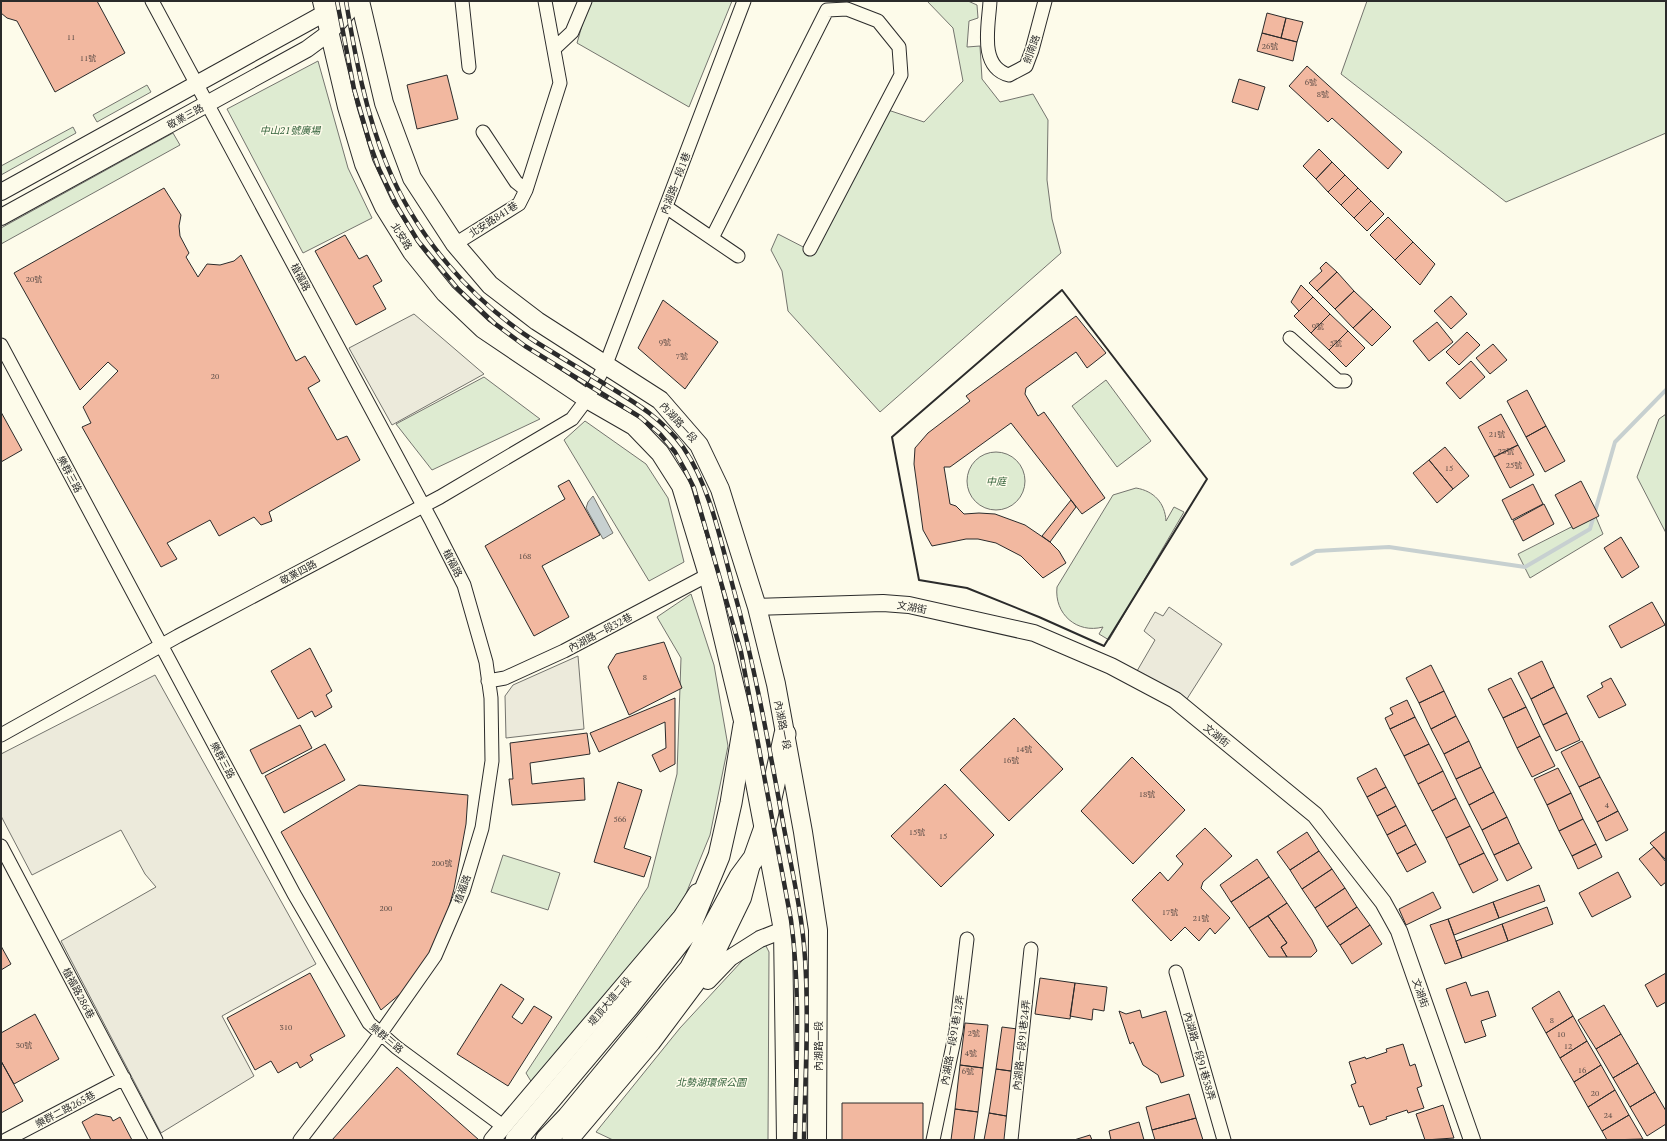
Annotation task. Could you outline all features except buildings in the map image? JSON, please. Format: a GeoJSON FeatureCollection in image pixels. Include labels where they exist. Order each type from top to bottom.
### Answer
{"type":"FeatureCollection","features":[{"type":"Feature","properties":{"kind":"highway","name":"堤頂大道二段"},"geometry":{"type":"LineString","coordinates":[[510,1133],[628,1007],[688,931],[719,856],[731,803],[744,725]]}},
{"type":"Feature","properties":{"kind":"highway"},"geometry":{"type":"LineString","coordinates":[[546,1140],[568,1117],[690,970],[740,876],[754,858],[764,830],[785,734]]}},
{"type":"Feature","properties":{"kind":"main road"},"geometry":{"type":"LineString","coordinates":[[359,1],[384,103],[412,178],[455,244],[490,285],[537,321],[606,364]]}},
{"type":"Feature","properties":{"kind":"main road","name":"北安路"},"geometry":{"type":"LineString","coordinates":[[323,7],[347,107],[364,164],[384,208],[412,252],[445,293],[483,329],[587,399]]}},
{"type":"Feature","properties":{"kind":"main road","name":"內湖路一段"},"geometry":{"type":"LineString","coordinates":[[606,364],[660,400],[699,445],[720,490],[757,607],[776,684],[803,832],[818,930],[818,1140]]}},
{"type":"Feature","properties":{"kind":"main road"},"geometry":{"type":"LineString","coordinates":[[587,399],[634,426],[660,453],[681,486],[708,575],[744,725],[783,930],[786,1140]]}},
{"type":"Feature","properties":{"kind":"street","name":"植福路"},"geometry":{"type":"LineString","coordinates":[[152,1],[424,506],[464,584],[486,662],[491,698],[492,761],[482,828],[462,891],[435,956],[380,1033],[300,1140]]}},
{"type":"Feature","properties":{"kind":"street"},"geometry":{"type":"LineString","coordinates":[[1,192],[197,84],[323,7],[354,1]]}},
{"type":"Feature","properties":{"kind":"street","name":"敬業三路"},"geometry":{"type":"LineString","coordinates":[[1,217],[307,49],[330,32],[359,1]]}},
{"type":"Feature","properties":{"kind":"street"},"geometry":{"type":"LineString","coordinates":[[462,1],[469,67]]}},
{"type":"Feature","properties":{"kind":"street","name":"北安路841巷"},"geometry":{"type":"LineString","coordinates":[[455,244],[519,204],[526,190],[560,83],[555,48],[545,1]]}},
{"type":"Feature","properties":{"kind":"street"},"geometry":{"type":"LineString","coordinates":[[555,48],[572,32],[585,1]]}},
{"type":"Feature","properties":{"kind":"street","name":"內湖路一段1巷"},"geometry":{"type":"LineString","coordinates":[[587,399],[606,364],[744,1]]}},
{"type":"Feature","properties":{"kind":"street","name":"劍南路"},"geometry":{"type":"LineString","coordinates":[[990,1],[987,47],[992,63],[1002,74],[1009,75],[1026,66],[1032,50],[1045,1]]}},
{"type":"Feature","properties":{"kind":"street"},"geometry":{"type":"LineString","coordinates":[[712,238],[827,10],[848,9],[878,21],[899,47],[900,75],[810,249]]}},
{"type":"Feature","properties":{"kind":"street","name":"北安路841巷"},"geometry":{"type":"LineString","coordinates":[[483,132],[516,182],[526,190]]}},
{"type":"Feature","properties":{"kind":"street"},"geometry":{"type":"LineString","coordinates":[[666,207],[738,256]]}},
{"type":"Feature","properties":{"kind":"street"},"geometry":{"type":"LineString","coordinates":[[1290,338],[1338,381],[1345,382]]}},
{"type":"Feature","properties":{"kind":"street","name":"樂群三路"},"geometry":{"type":"LineString","coordinates":[[1,345],[163,645],[294,894],[369,1023],[510,1133]]}},
{"type":"Feature","properties":{"kind":"street","name":"敬業四路"},"geometry":{"type":"LineString","coordinates":[[1,735],[163,645],[424,506],[572,419],[587,399]]}},
{"type":"Feature","properties":{"kind":"street","name":"內湖路一段32巷"},"geometry":{"type":"LineString","coordinates":[[488,681],[505,678],[564,650],[708,575]]}},
{"type":"Feature","properties":{"kind":"street","name":"文湖街"},"geometry":{"type":"LineString","coordinates":[[757,607],[883,603],[909,605],[1034,633],[1110,666],[1175,700],[1316,815],[1383,902],[1399,931],[1472,1140]]}},
{"type":"Feature","properties":{"kind":"street","name":"植福路286巷"},"geometry":{"type":"LineString","coordinates":[[1,846],[156,1140]]}},
{"type":"Feature","properties":{"kind":"street"},"geometry":{"type":"LineString","coordinates":[[652,1043],[711,964],[743,898],[754,858]]}},
{"type":"Feature","properties":{"kind":"street"},"geometry":{"type":"LineString","coordinates":[[570,1140],[652,1043],[730,958],[760,939],[783,930]]}},
{"type":"Feature","properties":{"kind":"street","name":"內湖路一段91巷12弄"},"geometry":{"type":"LineString","coordinates":[[933,1140],[956,1031],[967,938]]}},
{"type":"Feature","properties":{"kind":"street","name":"內湖路一段91巷24弄"},"geometry":{"type":"LineString","coordinates":[[1011,1140],[1031,949]]}},
{"type":"Feature","properties":{"kind":"street","name":"內湖路一段91巷38弄"},"geometry":{"type":"LineString","coordinates":[[1176,972],[1224,1140]]}},
{"type":"Feature","properties":{"kind":"street","name":"樂群二路265巷"},"geometry":{"type":"LineString","coordinates":[[6,1140],[124,1078]]}},
{"type":"Feature","properties":{"kind":"street","name":"堤頂大道二段"},"geometry":{"type":"LineString","coordinates":[[492,1140],[510,1133]]}},
{"type":"Feature","properties":{"kind":"green space"},"geometry":{"type":"Polygon","coordinates":[[[589,1],[732,1],[689,107],[577,43],[589,1]]]}},
{"type":"Feature","properties":{"kind":"green space"},"geometry":{"type":"Polygon","coordinates":[[[927,1],[968,1],[977,5],[978,18],[969,21],[967,47],[980,46],[982,79],[1000,102],[1033,94],[1048,120],[1047,180],[1052,219],[1061,253],[880,412],[788,311],[782,271],[771,250],[778,234],[813,252],[888,110],[924,122],[963,81],[953,28],[927,1]]]}},
{"type":"Feature","properties":{"kind":"green space"},"geometry":{"type":"Polygon","coordinates":[[[1367,1],[1666,1],[1666,133],[1506,202],[1341,74],[1367,1]]]}},
{"type":"Feature","properties":{"kind":"green space","name":"中山21號廣場"},"geometry":{"type":"Polygon","coordinates":[[[318,61],[348,168],[372,218],[303,253],[227,109],[318,61]]]}},
{"type":"Feature","properties":{"kind":"green space"},"geometry":{"type":"Polygon","coordinates":[[[147,85],[151,92],[97,122],[93,115],[147,85]]]}},
{"type":"Feature","properties":{"kind":"green space"},"geometry":{"type":"Polygon","coordinates":[[[73,127],[76,133],[1,175],[1,166],[73,127]]]}},
{"type":"Feature","properties":{"kind":"green space"},"geometry":{"type":"Polygon","coordinates":[[[173,133],[180,145],[1,244],[1,228],[173,133]]]}},
{"type":"Feature","properties":{"kind":"green space"},"geometry":{"type":"Polygon","coordinates":[[[484,377],[540,419],[432,470],[396,424],[484,377]]]}},
{"type":"Feature","properties":{"kind":"green space"},"geometry":{"type":"Polygon","coordinates":[[[1106,380],[1151,441],[1117,467],[1072,406],[1106,380]]]}},
{"type":"Feature","properties":{"kind":"green space"},"geometry":{"type":"Polygon","coordinates":[[[1666,414],[1666,533],[1637,477],[1659,419],[1666,414]]]}},
{"type":"Feature","properties":{"kind":"green space"},"geometry":{"type":"Polygon","coordinates":[[[585,421],[646,464],[668,498],[684,562],[649,581],[564,440],[585,421]]]}},
{"type":"Feature","properties":{"kind":"green space","name":"中庭"},"geometry":{"type":"Polygon","coordinates":[[[996,452],[1007,454],[1020,465],[1023,470],[1025,481],[1023,492],[1012,505],[1007,508],[996,510],[985,508],[972,497],[969,492],[967,481],[969,470],[980,457],[985,454],[996,452]]]}},
{"type":"Feature","properties":{"kind":"green space"},"geometry":{"type":"Polygon","coordinates":[[[1136,488],[1153,495],[1161,503],[1166,521],[1174,507],[1184,512],[1109,640],[1099,634],[1103,627],[1084,628],[1069,620],[1059,606],[1057,587],[1113,495],[1136,488]]]}},
{"type":"Feature","properties":{"kind":"green space"},"geometry":{"type":"Polygon","coordinates":[[[1595,515],[1603,534],[1530,578],[1518,554],[1595,515]]]}},
{"type":"Feature","properties":{"kind":"green space"},"geometry":{"type":"Polygon","coordinates":[[[691,594],[714,665],[728,746],[710,835],[683,901],[532,1083],[526,1073],[648,887],[677,774],[681,658],[657,617],[691,594]]]}},
{"type":"Feature","properties":{"kind":"green space"},"geometry":{"type":"Polygon","coordinates":[[[503,855],[560,873],[548,910],[491,892],[503,855]]]}},
{"type":"Feature","properties":{"kind":"green space","name":"北勢湖環保公園"},"geometry":{"type":"Polygon","coordinates":[[[765,944],[769,952],[768,1140],[613,1140],[596,1132],[680,1028],[754,948],[765,944]]]}},
{"type":"Feature","properties":{"kind":"shaded area"},"geometry":{"type":"Polygon","coordinates":[[[414,314],[484,374],[392,425],[349,348],[414,314]]]}},
{"type":"Feature","properties":{"kind":"shaded area"},"geometry":{"type":"Polygon","coordinates":[[[593,496],[613,533],[603,539],[586,508],[588,502],[593,496]]]}},
{"type":"Feature","properties":{"kind":"shaded area"},"geometry":{"type":"Polygon","coordinates":[[[1169,607],[1222,644],[1185,702],[1137,671],[1155,640],[1144,631],[1155,612],[1163,616],[1169,607]]]}},
{"type":"Feature","properties":{"kind":"shaded area"},"geometry":{"type":"Polygon","coordinates":[[[578,656],[584,729],[506,738],[505,696],[513,685],[578,656]]]}},
{"type":"Feature","properties":{"kind":"shaded area"},"geometry":{"type":"Polygon","coordinates":[[[155,675],[316,964],[222,1016],[254,1076],[161,1133],[61,941],[156,887],[145,874],[121,830],[32,875],[1,816],[1,754],[155,675]]]}},
{"type":"Feature","properties":{"kind":"waterway"},"geometry":{"type":"LineString","coordinates":[[1292,564],[1316,551],[1389,547],[1525,567],[1590,529],[1615,442],[1666,390]]}},
{"type":"Feature","properties":{"kind":"railway"},"geometry":{"type":"LineString","coordinates":[[337,1],[354,89],[370,144],[379,169],[398,208],[418,241],[458,289],[494,323],[525,346],[640,417],[660,434],[675,452],[694,488],[741,652],[791,920],[797,1002],[795,1140]]}},
{"type":"Feature","properties":{"kind":"railway"},"geometry":{"type":"LineString","coordinates":[[346,1],[353,43],[373,126],[387,165],[399,191],[413,217],[430,241],[448,264],[489,307],[536,342],[629,399],[658,420],[683,447],[701,479],[714,515],[748,644],[799,904],[805,958],[807,1026],[804,1140]]}},
{"type":"Feature","properties":{"kind":"wall"},"geometry":{"type":"LineString","coordinates":[[1062,290],[1207,479],[1104,646],[1039,617],[967,588],[919,580],[892,437],[1062,290]]}}]}
